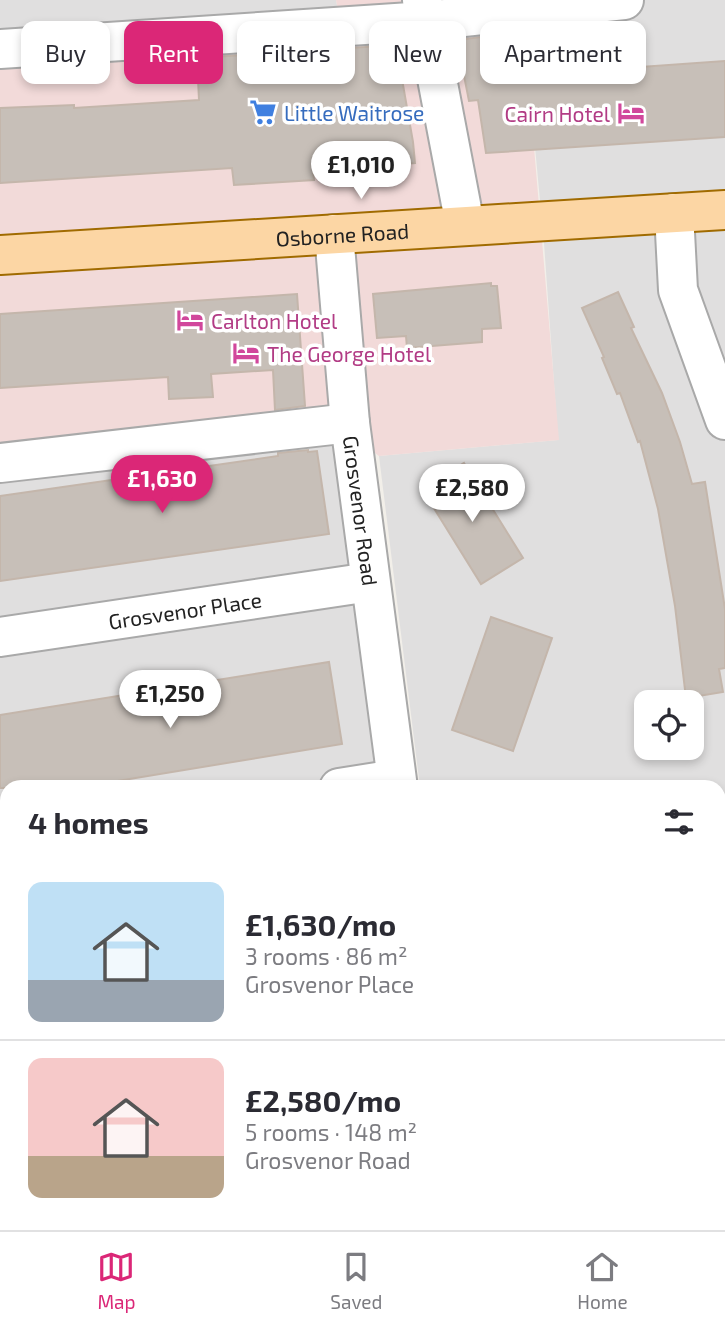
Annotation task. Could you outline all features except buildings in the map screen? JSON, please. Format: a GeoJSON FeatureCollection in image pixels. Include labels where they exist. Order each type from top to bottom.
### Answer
{"type":"FeatureCollection","features":[{"type":"Feature","properties":{"kind":"main road","name":"Osborne Road"},"geometry":{"type":"LineString","coordinates":[[0,255],[725,210]]}},
{"type":"Feature","properties":{"kind":"street"},"geometry":{"type":"LineString","coordinates":[[0,49],[424,10],[624,0]]}},
{"type":"Feature","properties":{"kind":"street"},"geometry":{"type":"LineString","coordinates":[[424,10],[465,225]]}},
{"type":"Feature","properties":{"kind":"street"},"geometry":{"type":"LineString","coordinates":[[674,213],[678,290],[725,420]]}},
{"type":"Feature","properties":{"kind":"street","name":"Grosvenor Road"},"geometry":{"type":"LineString","coordinates":[[334,234],[351,423],[397,780]]}},
{"type":"Feature","properties":{"kind":"street"},"geometry":{"type":"LineString","coordinates":[[0,463],[351,423]]}},
{"type":"Feature","properties":{"kind":"street","name":"Grosvenor Place"},"geometry":{"type":"LineString","coordinates":[[0,637],[370,582]]}},
{"type":"Feature","properties":{"kind":"shaded area"},"geometry":{"type":"Polygon","coordinates":[[[0,0],[336,0],[340,21],[237,21],[237,41],[223,42],[223,21],[124,21],[124,51],[110,52],[110,21],[21,21],[21,60],[0,62],[0,0]]]}},
{"type":"Feature","properties":{"kind":"shaded area"},"geometry":{"type":"Polygon","coordinates":[[[336,0],[501,0],[517,21],[480,21],[480,84],[529,84],[559,440],[379,456],[331,419],[0,454],[0,60],[21,58],[21,84],[110,84],[110,51],[124,49],[124,84],[223,84],[223,41],[237,40],[237,84],[355,84],[355,21],[340,21],[336,0]]]}},
{"type":"Feature","properties":{"kind":"shaded area"},"geometry":{"type":"Polygon","coordinates":[[[501,0],[725,0],[725,780],[419,780],[379,456],[558,440],[529,84],[646,84],[646,21],[515,21],[501,6],[501,0]]]}},
{"type":"Feature","properties":{"kind":"shaded area"},"geometry":{"type":"Polygon","coordinates":[[[331,419],[380,780],[0,780],[0,454],[331,419]]]}},
{"type":"Feature","properties":{"kind":"place","name":"Little Waitrose"},"geometry":{"type":"Point","coordinates":[263,112]}},
{"type":"Feature","properties":{"kind":"place","name":"Cairn Hotel"},"geometry":{"type":"Point","coordinates":[631,113]}},
{"type":"Feature","properties":{"kind":"place","name":"Carlton Hotel"},"geometry":{"type":"Point","coordinates":[190,320]}},
{"type":"Feature","properties":{"kind":"place","name":"The George Hotel"},"geometry":{"type":"Point","coordinates":[246,353]}}]}
